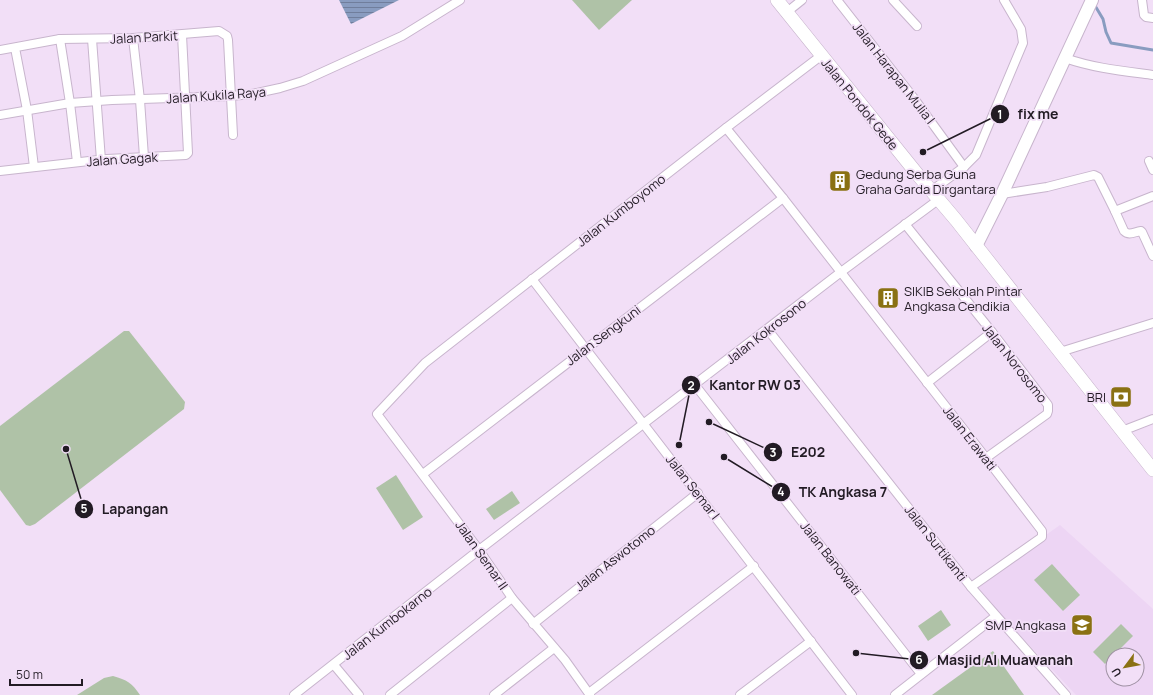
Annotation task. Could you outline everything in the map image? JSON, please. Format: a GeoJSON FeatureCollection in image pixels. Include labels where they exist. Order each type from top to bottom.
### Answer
{"type":"FeatureCollection","features":[{"type":"Feature","properties":{"kind":"main road","name":"Jalan Pondok Gede"},"geometry":{"type":"LineString","coordinates":[[778,0],[934,195],[975,240],[1060,352],[1153,470]]}},
{"type":"Feature","properties":{"kind":"main road"},"geometry":{"type":"LineString","coordinates":[[975,240],[1002,194],[1089,5]]}},
{"type":"Feature","properties":{"kind":"street","name":"Jalan Kukila Raya"},"geometry":{"type":"LineString","coordinates":[[0,115],[96,100],[140,100],[231,96],[267,92],[303,81],[402,36],[460,0]]}},
{"type":"Feature","properties":{"kind":"street"},"geometry":{"type":"LineString","coordinates":[[787,12],[802,0]]}},
{"type":"Feature","properties":{"kind":"street","name":"Jalan Harapan Mulia I"},"geometry":{"type":"LineString","coordinates":[[837,0],[913,97],[964,167]]}},
{"type":"Feature","properties":{"kind":"street"},"geometry":{"type":"LineString","coordinates":[[892,0],[916,26]]}},
{"type":"Feature","properties":{"kind":"street"},"geometry":{"type":"LineString","coordinates":[[934,195],[976,155],[1022,43],[1021,29],[1004,0]]}},
{"type":"Feature","properties":{"kind":"street"},"geometry":{"type":"LineString","coordinates":[[1142,0],[1144,15],[1146,17],[1153,18]]}},
{"type":"Feature","properties":{"kind":"street","name":"Jalan Parkit"},"geometry":{"type":"LineString","coordinates":[[0,50],[60,39],[133,38],[219,31],[226,36],[228,40],[233,135]]}},
{"type":"Feature","properties":{"kind":"street"},"geometry":{"type":"LineString","coordinates":[[182,35],[186,98]]}},
{"type":"Feature","properties":{"kind":"street"},"geometry":{"type":"LineString","coordinates":[[133,38],[140,100],[144,157]]}},
{"type":"Feature","properties":{"kind":"street"},"geometry":{"type":"LineString","coordinates":[[60,39],[77,162]]}},
{"type":"Feature","properties":{"kind":"street"},"geometry":{"type":"LineString","coordinates":[[92,39],[101,160]]}},
{"type":"Feature","properties":{"kind":"street"},"geometry":{"type":"LineString","coordinates":[[15,48],[27,110],[34,167]]}},
{"type":"Feature","properties":{"kind":"street","name":"Jalan Kumboyomo"},"geometry":{"type":"LineString","coordinates":[[377,414],[425,363],[822,55]]}},
{"type":"Feature","properties":{"kind":"street"},"geometry":{"type":"LineString","coordinates":[[1065,58],[1080,64],[1153,76]]}},
{"type":"Feature","properties":{"kind":"street","name":"Jalan Gagak"},"geometry":{"type":"LineString","coordinates":[[0,171],[101,160],[183,156],[188,153],[186,98]]}},
{"type":"Feature","properties":{"kind":"street"},"geometry":{"type":"LineString","coordinates":[[726,128],[841,272]]}},
{"type":"Feature","properties":{"kind":"street"},"geometry":{"type":"LineString","coordinates":[[1149,161],[1153,170]]}},
{"type":"Feature","properties":{"kind":"street"},"geometry":{"type":"LineString","coordinates":[[1002,194],[1047,187],[1094,175],[1098,177],[1124,231],[1126,233],[1142,232],[1153,256]]}},
{"type":"Feature","properties":{"kind":"street","name":"Jalan Kokrosono"},"geometry":{"type":"LineString","coordinates":[[480,550],[905,224],[934,195]]}},
{"type":"Feature","properties":{"kind":"street"},"geometry":{"type":"LineString","coordinates":[[1115,211],[1153,196]]}},
{"type":"Feature","properties":{"kind":"street","name":"Jalan Sengkuni"},"geometry":{"type":"LineString","coordinates":[[423,474],[783,198]]}},
{"type":"Feature","properties":{"kind":"street","name":"Jalan Norosomo"},"geometry":{"type":"LineString","coordinates":[[905,224],[1047,402],[1049,408],[1047,414],[986,458]]}},
{"type":"Feature","properties":{"kind":"street","name":"Jalan Erawati"},"geometry":{"type":"LineString","coordinates":[[841,272],[1042,531],[1042,536],[971,587]]}},
{"type":"Feature","properties":{"kind":"street","name":"Jalan Semar I"},"geometry":{"type":"LineString","coordinates":[[532,279],[812,641],[852,695]]}},
{"type":"Feature","properties":{"kind":"street"},"geometry":{"type":"LineString","coordinates":[[1060,352],[1153,323]]}},
{"type":"Feature","properties":{"kind":"street","name":"Jalan Surtikanti"},"geometry":{"type":"LineString","coordinates":[[768,330],[971,587],[1066,695]]}},
{"type":"Feature","properties":{"kind":"street"},"geometry":{"type":"LineString","coordinates":[[927,383],[992,332]]}},
{"type":"Feature","properties":{"kind":"street","name":"Jalan Banowati"},"geometry":{"type":"LineString","coordinates":[[696,385],[921,674]]}},
{"type":"Feature","properties":{"kind":"street","name":"Jalan Semar II"},"geometry":{"type":"LineString","coordinates":[[377,414],[480,550],[512,598],[565,660],[589,694]]}},
{"type":"Feature","properties":{"kind":"street"},"geometry":{"type":"LineString","coordinates":[[1122,431],[1153,420]]}},
{"type":"Feature","properties":{"kind":"street","name":"Jalan Aswotomo"},"geometry":{"type":"LineString","coordinates":[[533,624],[698,493]]}},
{"type":"Feature","properties":{"kind":"street","name":"Jalan Kumbokarno"},"geometry":{"type":"LineString","coordinates":[[294,695],[480,550]]}},
{"type":"Feature","properties":{"kind":"street"},"geometry":{"type":"LineString","coordinates":[[589,694],[754,566]]}},
{"type":"Feature","properties":{"kind":"street"},"geometry":{"type":"LineString","coordinates":[[390,695],[512,598]]}},
{"type":"Feature","properties":{"kind":"street"},"geometry":{"type":"LineString","coordinates":[[895,695],[996,616]]}},
{"type":"Feature","properties":{"kind":"street"},"geometry":{"type":"LineString","coordinates":[[740,695],[812,641]]}},
{"type":"Feature","properties":{"kind":"street"},"geometry":{"type":"LineString","coordinates":[[494,695],[554,648]]}},
{"type":"Feature","properties":{"kind":"street"},"geometry":{"type":"LineString","coordinates":[[334,665],[359,695]]}},
{"type":"Feature","properties":{"kind":"shaded area","name":"SMP Angkasa"},"geometry":{"type":"Polygon","coordinates":[[[1060,525],[1153,609],[1153,695],[1076,695],[974,586],[1060,525]]]}},
{"type":"Feature","properties":{"kind":"green space"},"geometry":{"type":"Polygon","coordinates":[[[572,0],[632,0],[599,30],[572,0]]]}},
{"type":"Feature","properties":{"kind":"green space"},"geometry":{"type":"Polygon","coordinates":[[[124,331],[129,331],[185,402],[184,409],[35,524],[30,526],[26,525],[0,490],[0,426],[124,331]]]}},
{"type":"Feature","properties":{"kind":"green space"},"geometry":{"type":"Polygon","coordinates":[[[396,475],[423,517],[403,530],[376,488],[396,475]]]}},
{"type":"Feature","properties":{"kind":"green space"},"geometry":{"type":"Polygon","coordinates":[[[512,491],[520,503],[494,520],[486,509],[512,491]]]}},
{"type":"Feature","properties":{"kind":"green space"},"geometry":{"type":"Polygon","coordinates":[[[1052,564],[1080,595],[1063,611],[1034,580],[1052,564]]]}},
{"type":"Feature","properties":{"kind":"green space"},"geometry":{"type":"Polygon","coordinates":[[[941,610],[951,625],[928,641],[918,626],[941,610]]]}},
{"type":"Feature","properties":{"kind":"green space"},"geometry":{"type":"Polygon","coordinates":[[[1121,624],[1133,636],[1122,647],[1105,647],[1105,664],[1093,652],[1121,624]]]}},
{"type":"Feature","properties":{"kind":"green space"},"geometry":{"type":"Polygon","coordinates":[[[993,651],[1024,695],[932,695],[993,651]]]}},
{"type":"Feature","properties":{"kind":"green space"},"geometry":{"type":"Polygon","coordinates":[[[113,676],[129,682],[140,695],[77,695],[104,678],[113,676]]]}},
{"type":"Feature","properties":{"kind":"water"},"geometry":{"type":"Polygon","coordinates":[[[339,0],[399,0],[351,24],[339,0]]]}},
{"type":"Feature","properties":{"kind":"waterway"},"geometry":{"type":"LineString","coordinates":[[1094,4],[1103,19],[1106,32],[1111,43],[1153,50]]}},
{"type":"Feature","properties":{"kind":"place","name":"fix me"},"geometry":{"type":"Point","coordinates":[923,152]}},
{"type":"Feature","properties":{"kind":"place","name":"Gedung Serba Guna Graha Garda Dirgantara"},"geometry":{"type":"Point","coordinates":[840,181]}},
{"type":"Feature","properties":{"kind":"place","name":"SIKIB Sekolah Pintar Angkasa Cendikia"},"geometry":{"type":"Point","coordinates":[888,298]}},
{"type":"Feature","properties":{"kind":"place","name":"BRI"},"geometry":{"type":"Point","coordinates":[1121,397]}},
{"type":"Feature","properties":{"kind":"place","name":"E202"},"geometry":{"type":"Point","coordinates":[709,422]}},
{"type":"Feature","properties":{"kind":"place","name":"Kantor RW 03"},"geometry":{"type":"Point","coordinates":[679,445]}},
{"type":"Feature","properties":{"kind":"place","name":"Lapangan"},"geometry":{"type":"Point","coordinates":[66,449]}},
{"type":"Feature","properties":{"kind":"place","name":"TK Angkasa 7"},"geometry":{"type":"Point","coordinates":[724,457]}},
{"type":"Feature","properties":{"kind":"place","name":"SMP Angkasa"},"geometry":{"type":"Point","coordinates":[1082,625]}},
{"type":"Feature","properties":{"kind":"place","name":"Masjid Al Muawanah"},"geometry":{"type":"Point","coordinates":[856,653]}}]}
